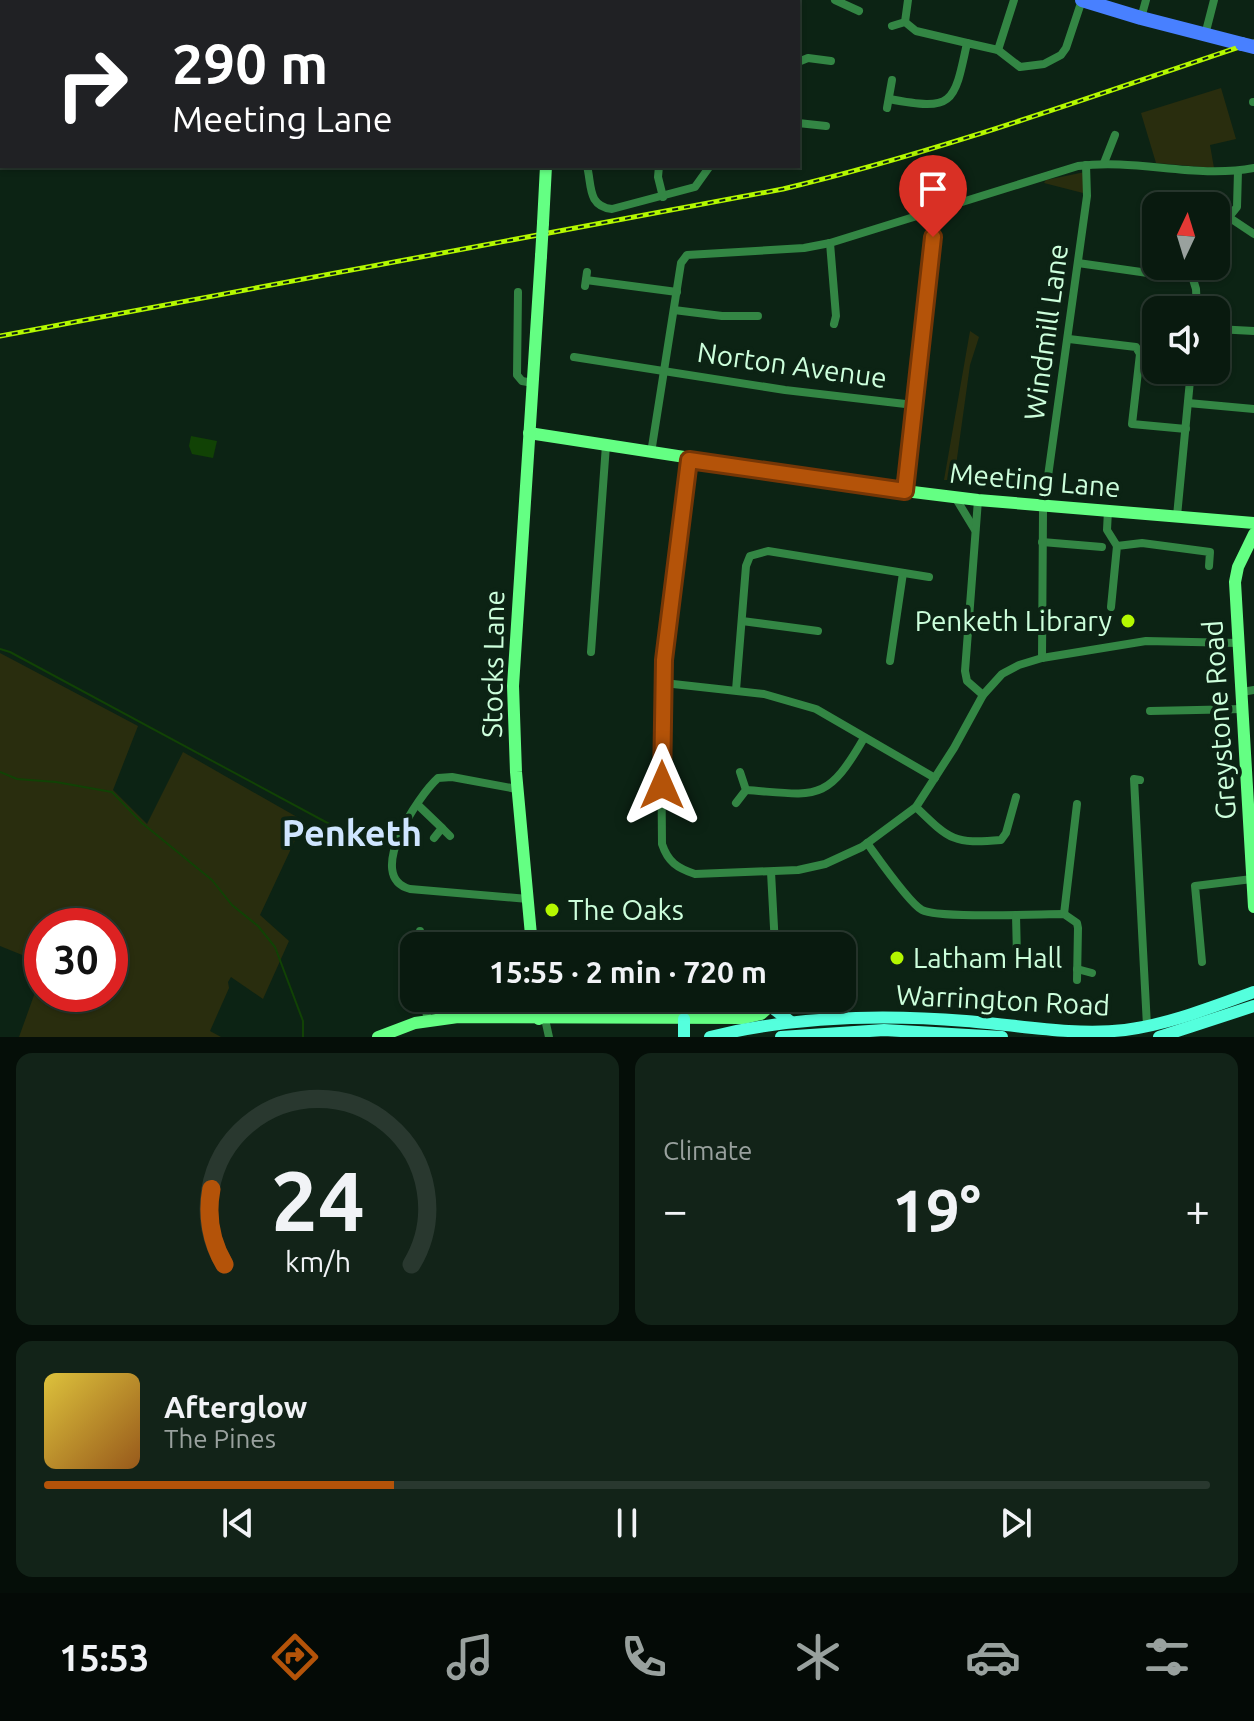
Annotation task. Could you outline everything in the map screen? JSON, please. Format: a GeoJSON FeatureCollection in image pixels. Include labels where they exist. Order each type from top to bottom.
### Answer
{"type":"FeatureCollection","features":[{"type":"Feature","properties":{"kind":"highway"},"geometry":{"type":"LineString","coordinates":[[1082,0],[1248,45]]}},
{"type":"Feature","properties":{"kind":"main road","name":"Warrington Road"},"geometry":{"type":"LineString","coordinates":[[710,1037],[791,1022],[852,1018],[927,1018],[1073,1030],[1123,1030],[1189,1015],[1254,992]]}},
{"type":"Feature","properties":{"kind":"main road"},"geometry":{"type":"LineString","coordinates":[[1159,1037],[1176,1035],[1254,1006]]}},
{"type":"Feature","properties":{"kind":"main road"},"geometry":{"type":"LineString","coordinates":[[782,1012],[791,1022]]}},
{"type":"Feature","properties":{"kind":"main road"},"geometry":{"type":"LineString","coordinates":[[684,1037],[688,1019]]}},
{"type":"Feature","properties":{"kind":"main road","name":"Warrington Road"},"geometry":{"type":"LineString","coordinates":[[781,1037],[853,1031],[1002,1037]]}},
{"type":"Feature","properties":{"kind":"street"},"geometry":{"type":"LineString","coordinates":[[66,0],[74,0]]}},
{"type":"Feature","properties":{"kind":"street"},"geometry":{"type":"LineString","coordinates":[[835,0],[860,10]]}},
{"type":"Feature","properties":{"kind":"street"},"geometry":{"type":"LineString","coordinates":[[905,22],[908,0]]}},
{"type":"Feature","properties":{"kind":"street"},"geometry":{"type":"LineString","coordinates":[[998,50],[1014,0]]}},
{"type":"Feature","properties":{"kind":"street"},"geometry":{"type":"LineString","coordinates":[[905,22],[916,31],[998,50],[1020,67],[1030,67],[1053,61],[1066,48],[1082,0]]}},
{"type":"Feature","properties":{"kind":"street"},"geometry":{"type":"LineString","coordinates":[[1141,18],[1146,0]]}},
{"type":"Feature","properties":{"kind":"street"},"geometry":{"type":"LineString","coordinates":[[1205,35],[1214,0]]}},
{"type":"Feature","properties":{"kind":"street"},"geometry":{"type":"LineString","coordinates":[[892,26],[905,22]]}},
{"type":"Feature","properties":{"kind":"street"},"geometry":{"type":"LineString","coordinates":[[892,80],[888,103],[929,105],[946,100],[958,87],[967,43]]}},
{"type":"Feature","properties":{"kind":"street"},"geometry":{"type":"LineString","coordinates":[[800,61],[808,58],[831,61]]}},
{"type":"Feature","properties":{"kind":"street"},"geometry":{"type":"LineString","coordinates":[[800,123],[826,126]]}},
{"type":"Feature","properties":{"kind":"street"},"geometry":{"type":"LineString","coordinates":[[1104,163],[1116,135]]}},
{"type":"Feature","properties":{"kind":"street"},"geometry":{"type":"LineString","coordinates":[[651,453],[681,263],[687,255],[804,248],[830,243],[1086,165],[1104,163],[1207,173],[1254,168]]}},
{"type":"Feature","properties":{"kind":"street","name":"Windmill Lane"},"geometry":{"type":"LineString","coordinates":[[1042,658],[1044,508],[1087,196],[1086,165]]}},
{"type":"Feature","properties":{"kind":"street","name":"Stocks Lane"},"geometry":{"type":"LineString","coordinates":[[531,932],[517,789],[513,686],[546,168]]}},
{"type":"Feature","properties":{"kind":"street"},"geometry":{"type":"LineString","coordinates":[[587,168],[591,196],[603,208],[626,207],[695,187],[709,168]]}},
{"type":"Feature","properties":{"kind":"street"},"geometry":{"type":"LineString","coordinates":[[659,168],[663,197]]}},
{"type":"Feature","properties":{"kind":"street"},"geometry":{"type":"LineString","coordinates":[[1238,171],[1237,207],[1230,218],[1254,234]]}},
{"type":"Feature","properties":{"kind":"street"},"geometry":{"type":"LineString","coordinates":[[905,491],[936,210]]}},
{"type":"Feature","properties":{"kind":"street"},"geometry":{"type":"LineString","coordinates":[[830,243],[834,324]]}},
{"type":"Feature","properties":{"kind":"street"},"geometry":{"type":"LineString","coordinates":[[1078,263],[1142,272]]}},
{"type":"Feature","properties":{"kind":"street"},"geometry":{"type":"LineString","coordinates":[[586,279],[677,292]]}},
{"type":"Feature","properties":{"kind":"street"},"geometry":{"type":"LineString","coordinates":[[517,290],[517,375],[522,381],[533,383]]}},
{"type":"Feature","properties":{"kind":"street"},"geometry":{"type":"LineString","coordinates":[[674,310],[758,317]]}},
{"type":"Feature","properties":{"kind":"street"},"geometry":{"type":"LineString","coordinates":[[1230,330],[1254,331]]}},
{"type":"Feature","properties":{"kind":"street"},"geometry":{"type":"LineString","coordinates":[[1069,339],[1136,347],[1140,354],[1130,435]]}},
{"type":"Feature","properties":{"kind":"street","name":"Norton Avenue"},"geometry":{"type":"LineString","coordinates":[[574,357],[785,390],[914,405]]}},
{"type":"Feature","properties":{"kind":"street"},"geometry":{"type":"LineString","coordinates":[[1177,516],[1190,384]]}},
{"type":"Feature","properties":{"kind":"street"},"geometry":{"type":"LineString","coordinates":[[1188,403],[1254,409]]}},
{"type":"Feature","properties":{"kind":"street"},"geometry":{"type":"LineString","coordinates":[[1132,424],[1186,429]]}},
{"type":"Feature","properties":{"kind":"street","name":"Meeting Lane"},"geometry":{"type":"LineString","coordinates":[[529,433],[905,491],[1044,508],[1108,510],[1254,523]]}},
{"type":"Feature","properties":{"kind":"street"},"geometry":{"type":"LineString","coordinates":[[591,652],[606,445]]}},
{"type":"Feature","properties":{"kind":"street"},"geometry":{"type":"LineString","coordinates":[[689,460],[661,725],[662,844],[667,858],[678,868],[695,874],[798,870],[825,864],[867,843],[916,807],[983,695],[1010,669],[1042,658],[1146,641],[1238,643]]}},
{"type":"Feature","properties":{"kind":"street"},"geometry":{"type":"LineString","coordinates":[[955,497],[976,531]]}},
{"type":"Feature","properties":{"kind":"street"},"geometry":{"type":"LineString","coordinates":[[978,500],[965,671],[967,681],[983,695]]}},
{"type":"Feature","properties":{"kind":"street"},"geometry":{"type":"LineString","coordinates":[[1108,510],[1107,530],[1117,546],[1108,592],[1111,607]]}},
{"type":"Feature","properties":{"kind":"street","name":"Greystone Road"},"geometry":{"type":"LineString","coordinates":[[1254,534],[1236,573],[1238,643],[1248,691],[1243,709],[1254,907]]}},
{"type":"Feature","properties":{"kind":"street"},"geometry":{"type":"LineString","coordinates":[[1042,542],[1102,547]]}},
{"type":"Feature","properties":{"kind":"street"},"geometry":{"type":"LineString","coordinates":[[1117,546],[1142,543],[1215,552],[1209,566]]}},
{"type":"Feature","properties":{"kind":"street"},"geometry":{"type":"LineString","coordinates":[[736,690],[746,566],[750,556],[768,551],[929,577]]}},
{"type":"Feature","properties":{"kind":"street"},"geometry":{"type":"LineString","coordinates":[[890,661],[903,573]]}},
{"type":"Feature","properties":{"kind":"street"},"geometry":{"type":"LineString","coordinates":[[742,621],[818,631]]}},
{"type":"Feature","properties":{"kind":"street"},"geometry":{"type":"LineString","coordinates":[[664,683],[764,694],[816,709],[935,778]]}},
{"type":"Feature","properties":{"kind":"street"},"geometry":{"type":"LineString","coordinates":[[1150,711],[1243,709]]}},
{"type":"Feature","properties":{"kind":"street"},"geometry":{"type":"LineString","coordinates":[[746,790],[814,794],[833,783],[864,738]]}},
{"type":"Feature","properties":{"kind":"street"},"geometry":{"type":"LineString","coordinates":[[740,772],[746,790]]}},
{"type":"Feature","properties":{"kind":"street"},"geometry":{"type":"LineString","coordinates":[[517,789],[442,776],[433,782],[399,833],[393,874],[400,885],[410,889],[528,899]]}},
{"type":"Feature","properties":{"kind":"street"},"geometry":{"type":"LineString","coordinates":[[1140,780],[1134,779],[1147,1026]]}},
{"type":"Feature","properties":{"kind":"street"},"geometry":{"type":"LineString","coordinates":[[736,803],[746,790]]}},
{"type":"Feature","properties":{"kind":"street"},"geometry":{"type":"LineString","coordinates":[[916,807],[939,829],[957,840],[1001,840],[1006,833],[1016,797]]}},
{"type":"Feature","properties":{"kind":"street"},"geometry":{"type":"LineString","coordinates":[[1064,914],[1077,804]]}},
{"type":"Feature","properties":{"kind":"street"},"geometry":{"type":"LineString","coordinates":[[418,805],[450,836]]}},
{"type":"Feature","properties":{"kind":"street"},"geometry":{"type":"LineString","coordinates":[[434,838],[442,828]]}},
{"type":"Feature","properties":{"kind":"street"},"geometry":{"type":"LineString","coordinates":[[867,843],[921,910],[954,914],[1064,914],[1077,923],[1078,928],[1077,980]]}},
{"type":"Feature","properties":{"kind":"street"},"geometry":{"type":"LineString","coordinates":[[771,872],[774,932]]}},
{"type":"Feature","properties":{"kind":"street"},"geometry":{"type":"LineString","coordinates":[[1202,962],[1195,886],[1252,879]]}},
{"type":"Feature","properties":{"kind":"street"},"geometry":{"type":"LineString","coordinates":[[1016,915],[1017,957]]}},
{"type":"Feature","properties":{"kind":"street"},"geometry":{"type":"LineString","coordinates":[[1077,969],[1092,973]]}},
{"type":"Feature","properties":{"kind":"street"},"geometry":{"type":"LineString","coordinates":[[426,1012],[428,1020]]}},
{"type":"Feature","properties":{"kind":"street"},"geometry":{"type":"LineString","coordinates":[[540,1012],[549,1037]]}},
{"type":"Feature","properties":{"kind":"street"},"geometry":{"type":"LineString","coordinates":[[688,1019],[689,1012]]}},
{"type":"Feature","properties":{"kind":"street"},"geometry":{"type":"LineString","coordinates":[[378,1037],[428,1020],[458,1017],[688,1019],[744,1018],[763,1012]]}},
{"type":"Feature","properties":{"kind":"street"},"geometry":{"type":"LineString","coordinates":[[927,1018],[935,1023],[940,1035]]}},
{"type":"Feature","properties":{"kind":"shaded area"},"geometry":{"type":"Polygon","coordinates":[[[1221,88],[1236,139],[1210,145],[1214,168],[1156,163],[1141,113],[1221,88]]]}},
{"type":"Feature","properties":{"kind":"shaded area"},"geometry":{"type":"Polygon","coordinates":[[[1085,172],[1083,193],[1044,183],[1046,180],[1085,172]]]}},
{"type":"Feature","properties":{"kind":"shaded area"},"geometry":{"type":"Polygon","coordinates":[[[970,331],[979,337],[970,365],[954,480],[944,480],[970,331]]]}},
{"type":"Feature","properties":{"kind":"shaded area"},"geometry":{"type":"Polygon","coordinates":[[[191,436],[217,441],[213,458],[192,454],[189,446],[191,436]]]}},
{"type":"Feature","properties":{"kind":"shaded area"},"geometry":{"type":"Polygon","coordinates":[[[0,653],[138,726],[113,790],[147,824],[183,752],[304,821],[260,915],[289,941],[263,999],[231,977],[210,1031],[221,1037],[19,1037],[28,1012],[128,1012],[128,908],[24,908],[24,956],[0,946],[0,653]]]}},
{"type":"Feature","properties":{"kind":"waterway"},"geometry":{"type":"LineString","coordinates":[[0,649],[335,827]]}},
{"type":"Feature","properties":{"kind":"waterway"},"geometry":{"type":"LineString","coordinates":[[0,772],[17,779],[112,792],[142,823],[212,880],[232,905],[258,926],[275,947],[303,1021],[303,1037]]}},
{"type":"Feature","properties":{"kind":"railway"},"geometry":{"type":"LineString","coordinates":[[0,336],[783,189],[961,140],[1254,42]]}},
{"type":"Feature","properties":{"kind":"place","name":"Penketh Library"},"geometry":{"type":"Point","coordinates":[1128,621]}},
{"type":"Feature","properties":{"kind":"place","name":"The Oaks"},"geometry":{"type":"Point","coordinates":[552,910]}},
{"type":"Feature","properties":{"kind":"place","name":"Latham Hall"},"geometry":{"type":"Point","coordinates":[897,958]}},
{"type":"Feature","properties":{"kind":"district","name":"Penketh"},"geometry":{"type":"Point","coordinates":[352,833]}},
{"type":"Feature","properties":{"kind":"route"},"geometry":{"type":"LineString","coordinates":[[662,785],[664,660],[689,460],[905,491],[933,237]]}}]}
